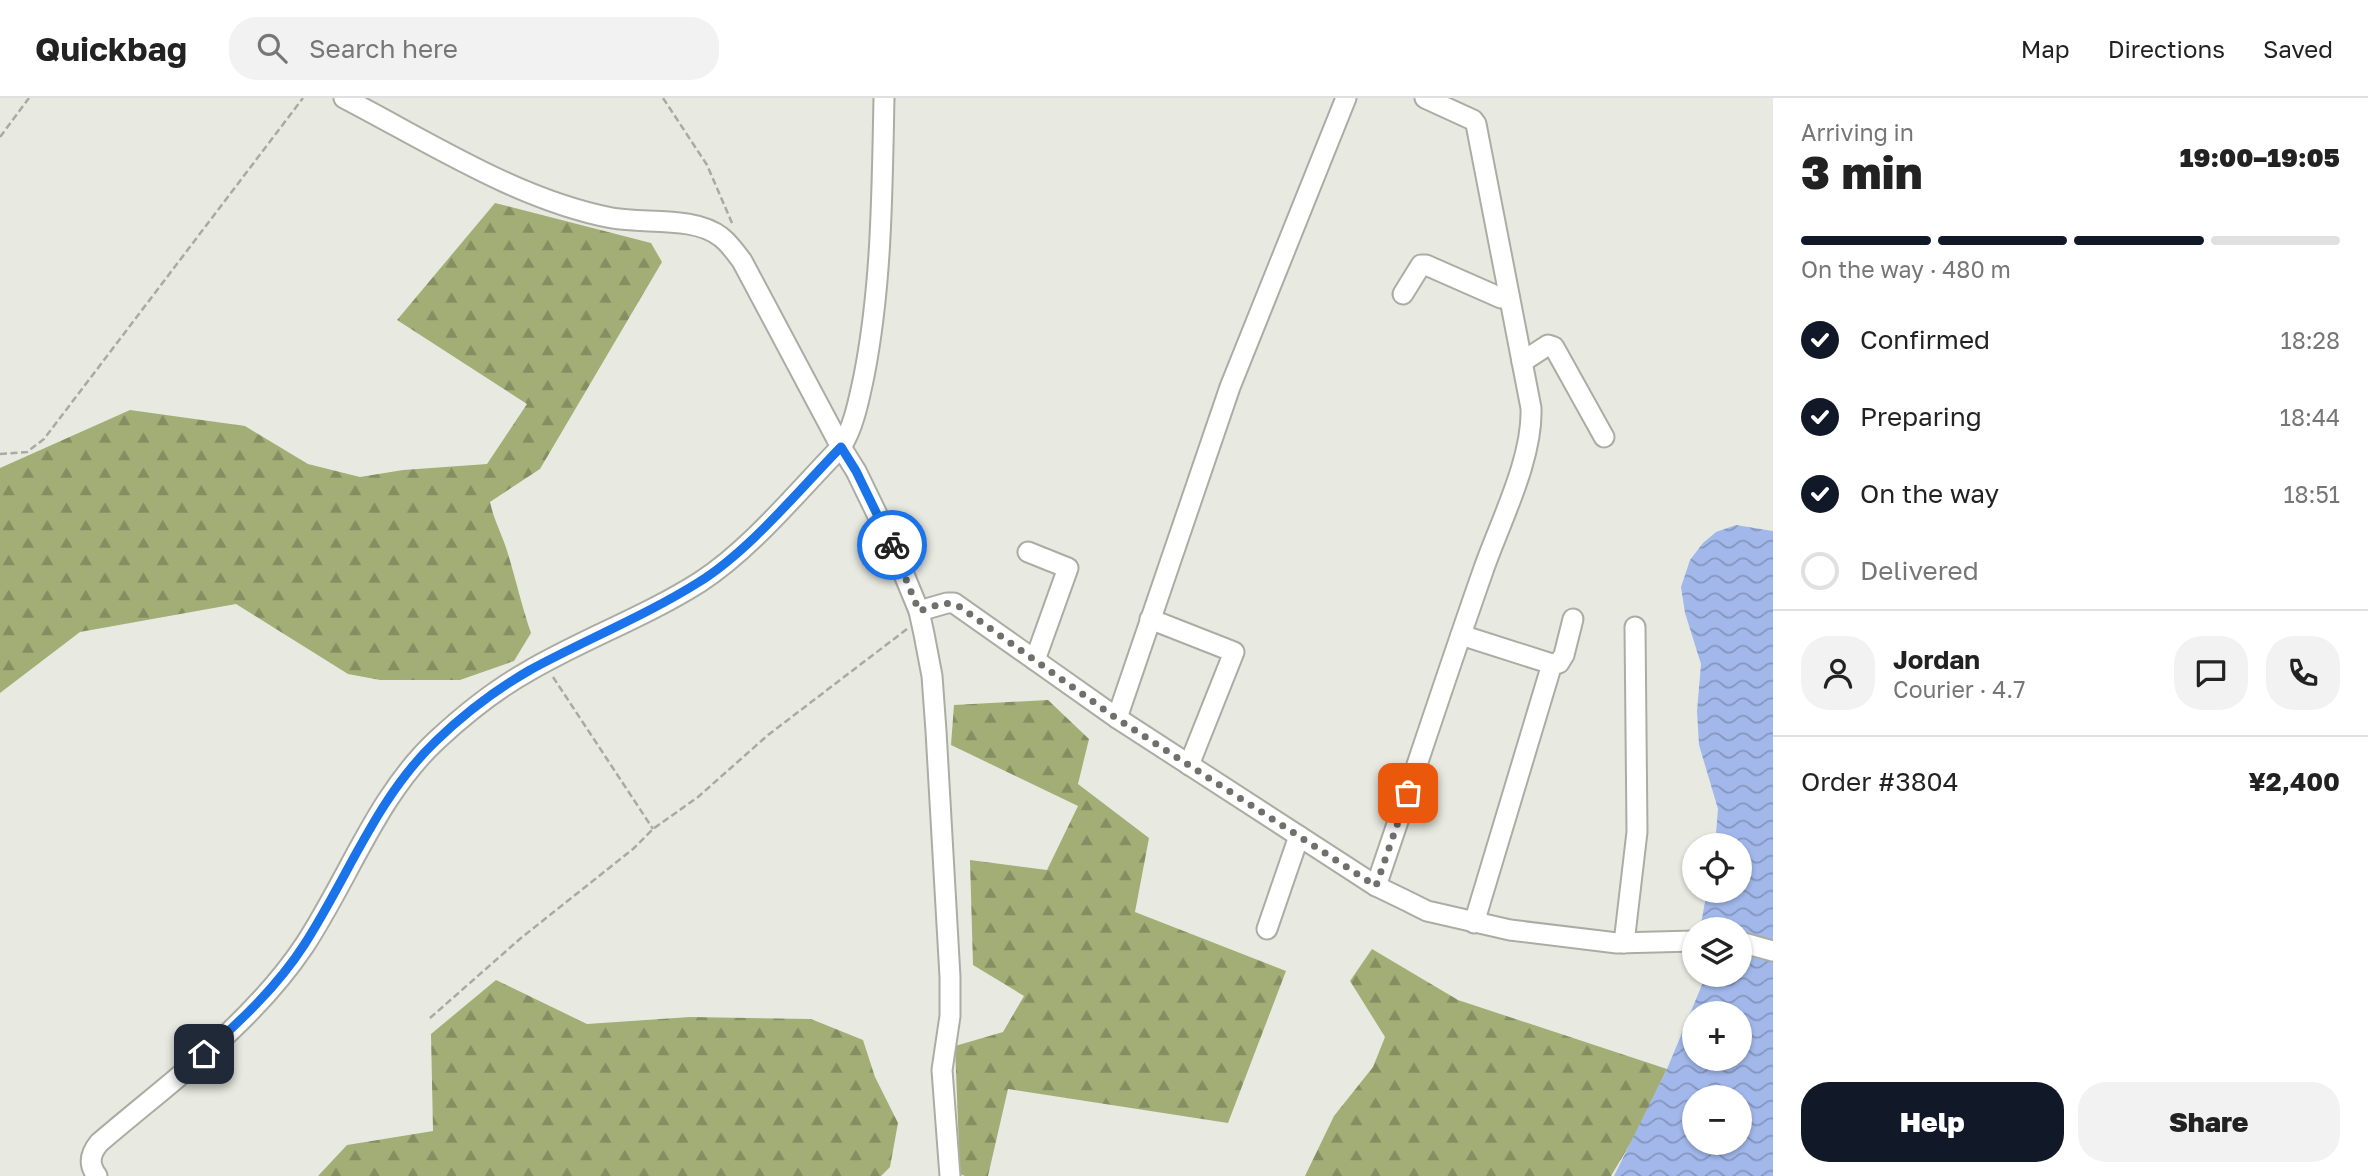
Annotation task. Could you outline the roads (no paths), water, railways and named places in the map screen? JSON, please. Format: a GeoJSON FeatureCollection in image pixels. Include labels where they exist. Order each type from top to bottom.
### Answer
{"type":"FeatureCollection","features":[{"type":"Feature","properties":{"kind":"street"},"geometry":{"type":"LineString","coordinates":[[344,98],[517,188],[569,208],[612,218],[703,226],[722,237],[749,272],[881,521],[920,616],[932,676],[950,976],[950,1016],[942,1070],[950,1176]]}},
{"type":"Feature","properties":{"kind":"street"},"geometry":{"type":"LineString","coordinates":[[97,1176],[90,1163],[92,1152],[99,1143],[252,1010],[281,978],[304,945],[388,800],[436,740],[507,685],[702,580],[748,542],[841,447],[846,439],[860,392],[873,322],[882,201],[884,98]]}},
{"type":"Feature","properties":{"kind":"street"},"geometry":{"type":"LineString","coordinates":[[1116,718],[1230,387],[1346,98]]}},
{"type":"Feature","properties":{"kind":"street"},"geometry":{"type":"LineString","coordinates":[[1376,886],[1530,436],[1531,408],[1476,124],[1473,120],[1425,98]]}},
{"type":"Feature","properties":{"kind":"street"},"geometry":{"type":"LineString","coordinates":[[1403,294],[1421,265],[1501,298],[1509,296]]}},
{"type":"Feature","properties":{"kind":"street"},"geometry":{"type":"LineString","coordinates":[[1522,362],[1548,345],[1554,347],[1604,437]]}},
{"type":"Feature","properties":{"kind":"street"},"geometry":{"type":"LineString","coordinates":[[1028,552],[1068,568],[1035,660]]}},
{"type":"Feature","properties":{"kind":"street"},"geometry":{"type":"LineString","coordinates":[[920,616],[947,603],[954,603],[1116,718],[1376,886],[1427,911],[1510,930],[1624,943],[1682,941]]}},
{"type":"Feature","properties":{"kind":"street"},"geometry":{"type":"LineString","coordinates":[[1150,619],[1234,652],[1189,765]]}},
{"type":"Feature","properties":{"kind":"street"},"geometry":{"type":"LineString","coordinates":[[1461,635],[1552,664],[1559,663],[1564,655],[1573,619]]}},
{"type":"Feature","properties":{"kind":"street"},"geometry":{"type":"LineString","coordinates":[[1624,943],[1637,832],[1635,627]]}},
{"type":"Feature","properties":{"kind":"street"},"geometry":{"type":"LineString","coordinates":[[1474,923],[1552,664]]}},
{"type":"Feature","properties":{"kind":"street"},"geometry":{"type":"LineString","coordinates":[[1268,929],[1299,836]]}},
{"type":"Feature","properties":{"kind":"street"},"geometry":{"type":"LineString","coordinates":[[1752,945],[1773,951]]}},
{"type":"Feature","properties":{"kind":"water"},"geometry":{"type":"Polygon","coordinates":[[[1736,525],[1773,531],[1773,945],[1752,939],[1752,917],[1702,917],[1705,903],[1752,903],[1752,833],[1716,833],[1718,809],[1699,745],[1697,711],[1701,664],[1685,613],[1681,587],[1690,560],[1716,532],[1736,525]]]}},
{"type":"Feature","properties":{"kind":"water"},"geometry":{"type":"Polygon","coordinates":[[[1752,955],[1773,961],[1773,1176],[1614,1176],[1682,1033],[1682,1071],[1752,1071],[1752,1001],[1695,1001],[1701,987],[1752,987],[1752,955]]]}}]}
